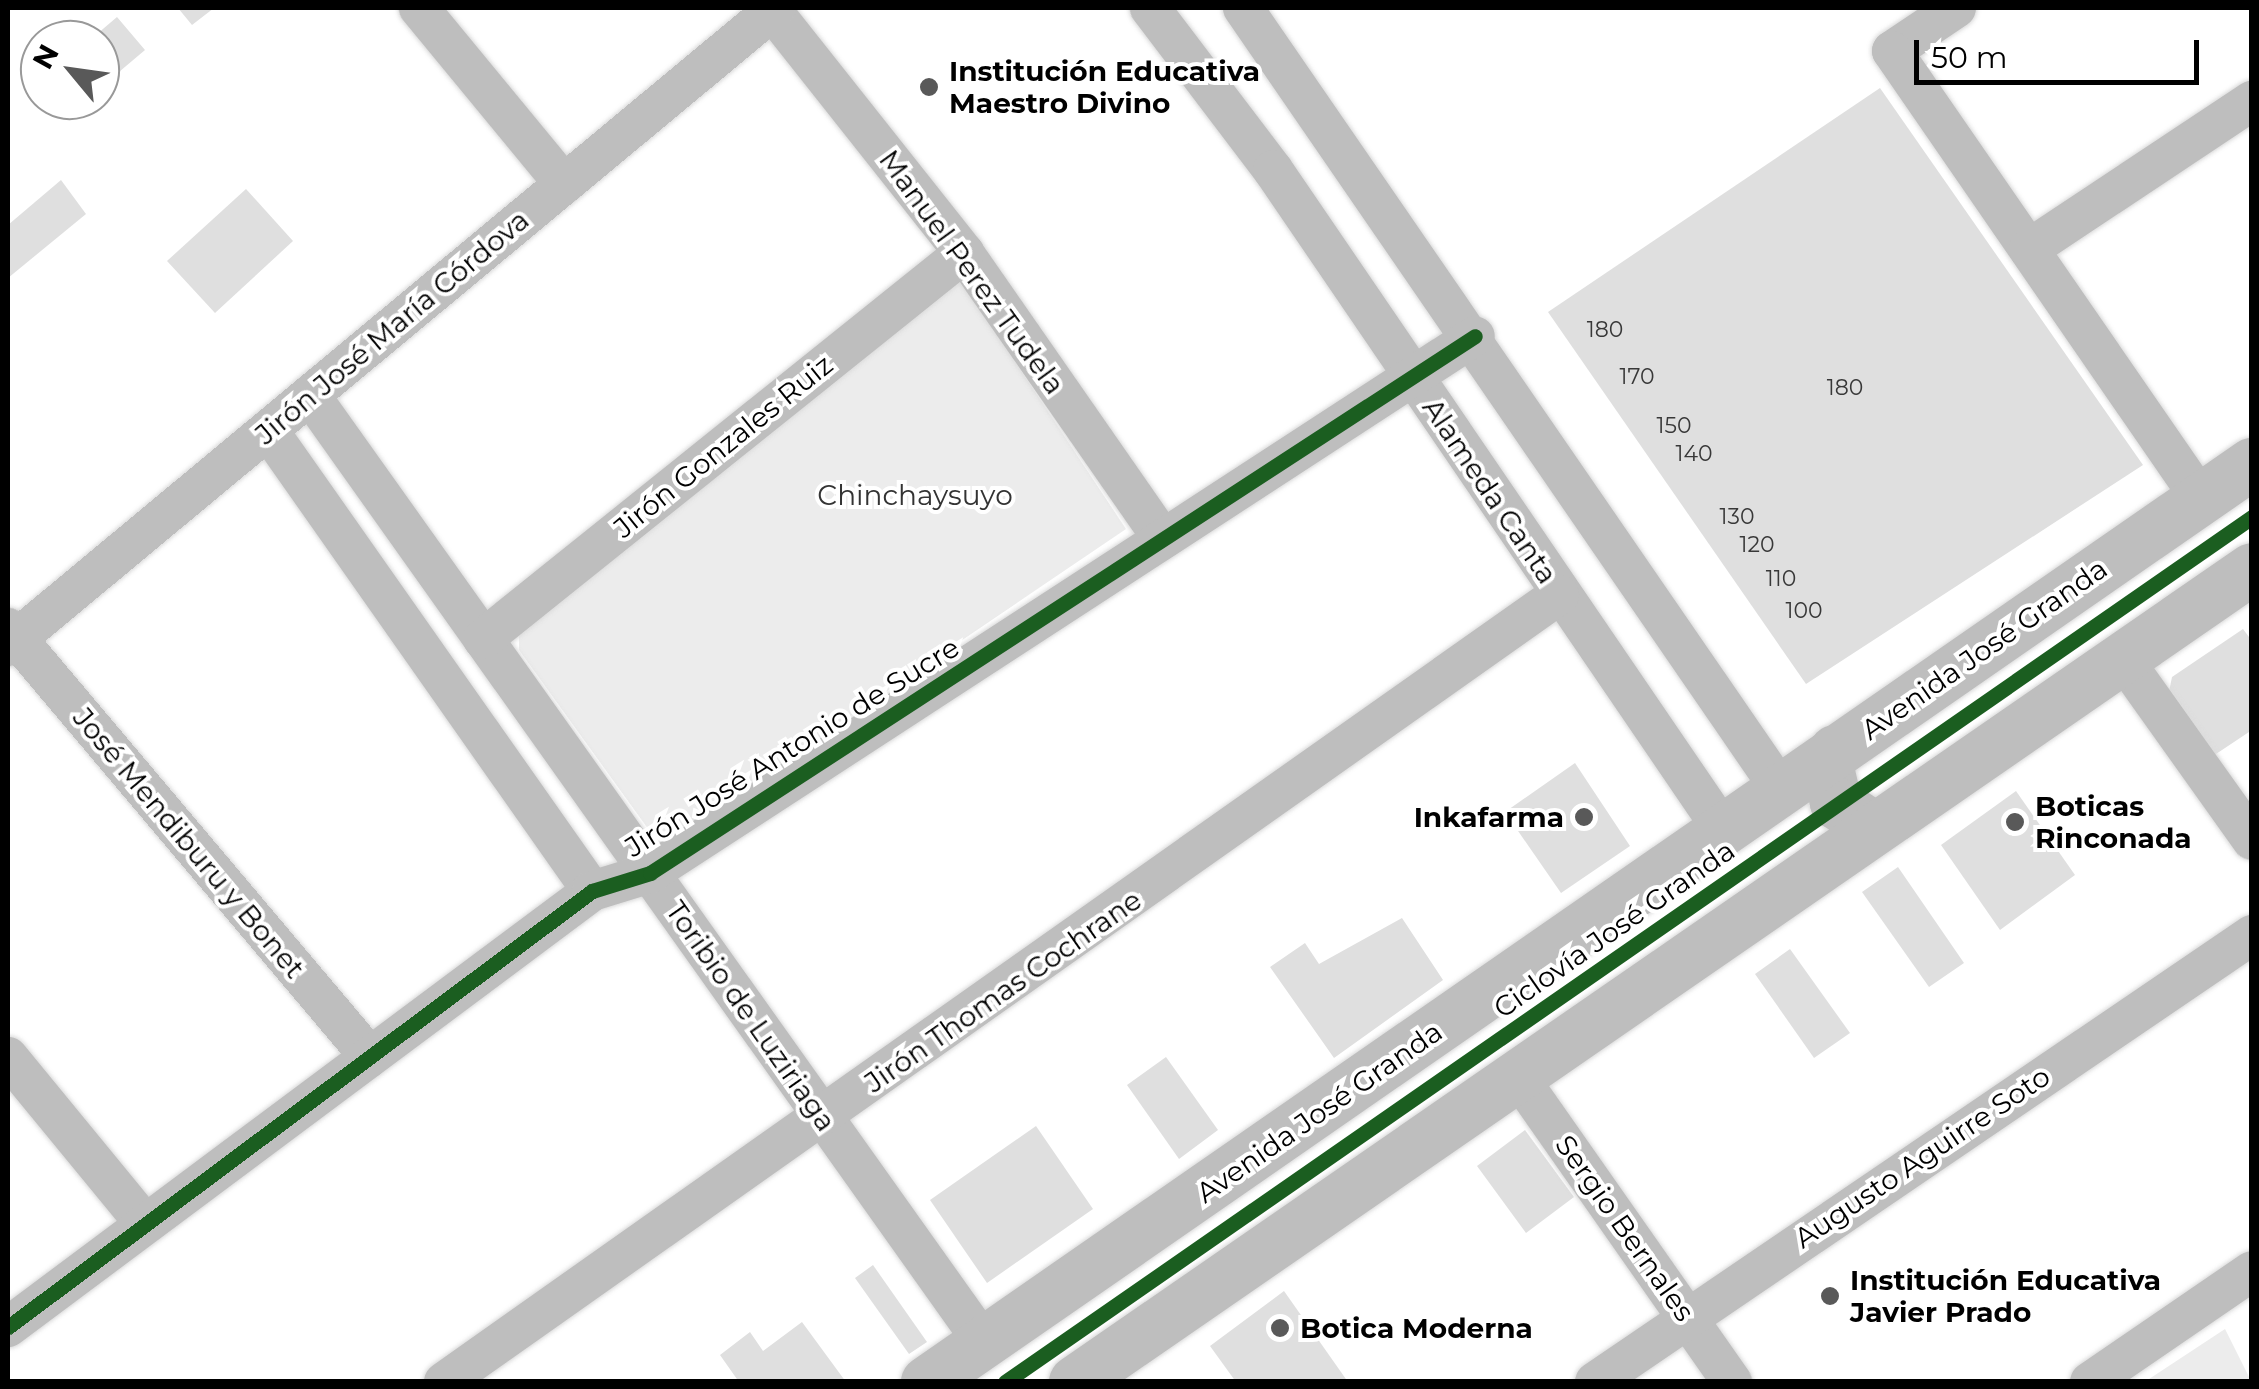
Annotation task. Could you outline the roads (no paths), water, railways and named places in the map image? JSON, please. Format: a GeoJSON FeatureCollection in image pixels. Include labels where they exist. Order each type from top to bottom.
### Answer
{"type":"FeatureCollection","features":[{"type":"Feature","properties":{"kind":"main road","name":"Avenida José Granda"},"geometry":{"type":"LineString","coordinates":[[927,1382],[2252,464]]}},
{"type":"Feature","properties":{"kind":"main road"},"geometry":{"type":"LineString","coordinates":[[1075,1382],[2252,569]]}},
{"type":"Feature","properties":{"kind":"main road"},"geometry":{"type":"LineString","coordinates":[[1835,751],[1828,768],[1836,803],[1874,828]]}},
{"type":"Feature","properties":{"kind":"main road"},"geometry":{"type":"LineString","coordinates":[[1664,874],[1699,876],[1721,896],[1707,944]]}},
{"type":"Feature","properties":{"kind":"street"},"geometry":{"type":"LineString","coordinates":[[419,8],[564,184]]}},
{"type":"Feature","properties":{"kind":"street","name":"Alameda Canta"},"geometry":{"type":"LineString","coordinates":[[1150,8],[1413,376],[1723,830]]}},
{"type":"Feature","properties":{"kind":"street"},"geometry":{"type":"LineString","coordinates":[[1243,8],[1475,336],[1782,790]]}},
{"type":"Feature","properties":{"kind":"street"},"geometry":{"type":"LineString","coordinates":[[1956,8],[1892,51],[2201,499]]}},
{"type":"Feature","properties":{"kind":"street","name":"Jirón José María Córdova"},"geometry":{"type":"LineString","coordinates":[[11,638],[268,430],[773,9]]}},
{"type":"Feature","properties":{"kind":"street","name":"Manuel Perez Tudela"},"geometry":{"type":"LineString","coordinates":[[773,9],[964,253],[1163,539]]}},
{"type":"Feature","properties":{"kind":"street"},"geometry":{"type":"LineString","coordinates":[[2029,249],[2252,101]]}},
{"type":"Feature","properties":{"kind":"street","name":"Jirón Gonzales Ruiz"},"geometry":{"type":"LineString","coordinates":[[483,639],[964,253]]}},
{"type":"Feature","properties":{"kind":"street","name":"Jirón José Antonio de Sucre"},"geometry":{"type":"LineString","coordinates":[[8,1327],[592,891],[650,873],[1475,336]]}},
{"type":"Feature","properties":{"kind":"street","name":"Toribio de Luziriaga"},"geometry":{"type":"LineString","coordinates":[[310,395],[984,1343]]}},
{"type":"Feature","properties":{"kind":"street"},"geometry":{"type":"LineString","coordinates":[[268,430],[592,891]]}},
{"type":"Feature","properties":{"kind":"street","name":"Jirón Thomas Cochrane"},"geometry":{"type":"LineString","coordinates":[[444,1382],[824,1118],[1559,595]]}},
{"type":"Feature","properties":{"kind":"street","name":"José Mendiburu y Bonet"},"geometry":{"type":"LineString","coordinates":[[11,638],[370,1057]]}},
{"type":"Feature","properties":{"kind":"street"},"geometry":{"type":"LineString","coordinates":[[2123,659],[2252,840]]}},
{"type":"Feature","properties":{"kind":"street","name":"Augusto Aguirre Soto"},"geometry":{"type":"LineString","coordinates":[[1594,1382],[2252,935]]}},
{"type":"Feature","properties":{"kind":"street"},"geometry":{"type":"LineString","coordinates":[[8,1057],[145,1224]]}},
{"type":"Feature","properties":{"kind":"street","name":"Sergio Bernales"},"geometry":{"type":"LineString","coordinates":[[1517,1075],[1732,1382]]}},
{"type":"Feature","properties":{"kind":"street"},"geometry":{"type":"LineString","coordinates":[[2090,1382],[2245,1289]]}},
{"type":"Feature","properties":{"kind":"place","name":"Institución Educativa Maestro Divino"},"geometry":{"type":"Point","coordinates":[929,87]}},
{"type":"Feature","properties":{"kind":"place","name":"Inkafarma"},"geometry":{"type":"Point","coordinates":[1584,817]}},
{"type":"Feature","properties":{"kind":"place","name":"Boticas Rinconada"},"geometry":{"type":"Point","coordinates":[2015,822]}},
{"type":"Feature","properties":{"kind":"place","name":"Institución Educativa Javier Prado"},"geometry":{"type":"Point","coordinates":[1830,1296]}},
{"type":"Feature","properties":{"kind":"place","name":"Botica Moderna"},"geometry":{"type":"Point","coordinates":[1280,1328]}},
{"type":"Feature","properties":{"kind":"park label","name":"Chinchaysuyo"},"geometry":{"type":"Point","coordinates":[915,495]}}]}
